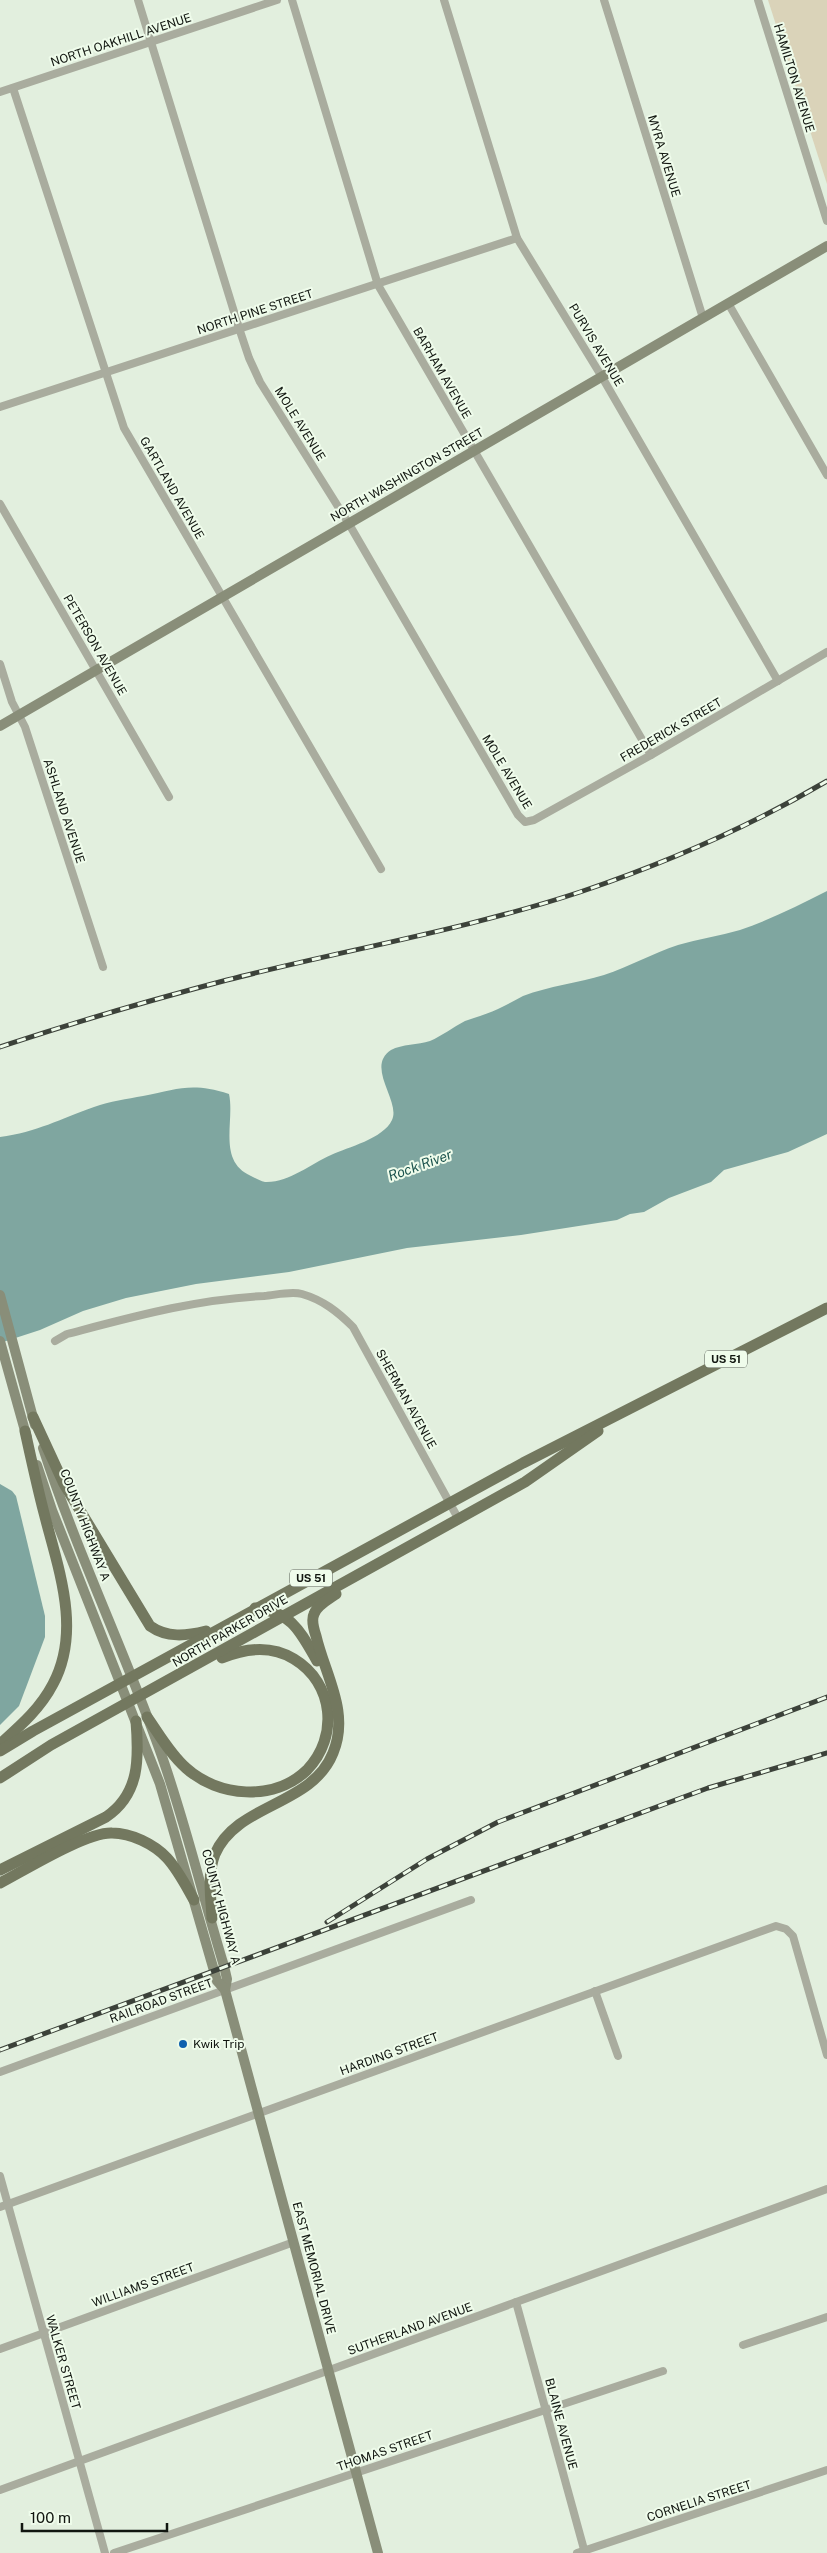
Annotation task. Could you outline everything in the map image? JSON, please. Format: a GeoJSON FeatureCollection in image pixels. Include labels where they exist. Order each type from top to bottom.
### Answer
{"type":"FeatureCollection","features":[{"type":"Feature","properties":{"kind":"main road","name":"NORTH WASHINGTON STREET"},"geometry":{"type":"LineString","coordinates":[[0,726],[827,246]]}},
{"type":"Feature","properties":{"kind":"main road","name":"COUNTY HIGHWAY A"},"geometry":{"type":"LineString","coordinates":[[0,1296],[33,1417],[62,1503],[147,1717],[180,1811],[212,1918],[227,1979],[225,1990]]}},
{"type":"Feature","properties":{"kind":"main road","name":"NORTH PARKER DRIVE"},"geometry":{"type":"LineString","coordinates":[[0,1751],[217,1629],[450,1502],[827,1308]]}},
{"type":"Feature","properties":{"kind":"main road","name":"COUNTY HIGHWAY A"},"geometry":{"type":"LineString","coordinates":[[0,1341],[25,1430],[52,1510],[160,1784],[217,1981],[225,1990]]}},
{"type":"Feature","properties":{"kind":"main road","name":"NORTH PARKER DRIVE"},"geometry":{"type":"LineString","coordinates":[[0,1778],[51,1745],[459,1520],[532,1477],[626,1411]]}},
{"type":"Feature","properties":{"kind":"main road"},"geometry":{"type":"LineString","coordinates":[[33,1417],[64,1484],[150,1626],[158,1632],[173,1636],[217,1629]]}},
{"type":"Feature","properties":{"kind":"main road"},"geometry":{"type":"LineString","coordinates":[[0,1744],[31,1716],[54,1684],[60,1668],[67,1628],[64,1593],[25,1430]]}},
{"type":"Feature","properties":{"kind":"main road"},"geometry":{"type":"LineString","coordinates":[[212,1918],[211,1870],[214,1855],[221,1844],[249,1818],[298,1793],[313,1781],[333,1754],[340,1718],[338,1704],[318,1647],[313,1616],[318,1608],[367,1570]]}},
{"type":"Feature","properties":{"kind":"main road"},"geometry":{"type":"LineString","coordinates":[[255,1608],[272,1610],[284,1615],[306,1640],[331,1684]]}},
{"type":"Feature","properties":{"kind":"main road"},"geometry":{"type":"LineString","coordinates":[[147,1717],[185,1768],[206,1783],[232,1791],[257,1792],[284,1785],[306,1770],[321,1750],[328,1724],[326,1698],[320,1684],[312,1674],[302,1664],[287,1655],[276,1650],[250,1650],[236,1653],[176,1677]]}},
{"type":"Feature","properties":{"kind":"main road"},"geometry":{"type":"LineString","coordinates":[[0,1870],[106,1817],[120,1806],[133,1785],[137,1768],[136,1721]]}},
{"type":"Feature","properties":{"kind":"main road"},"geometry":{"type":"LineString","coordinates":[[0,1883],[91,1838],[111,1832],[130,1836],[151,1844],[167,1858],[194,1900]]}},
{"type":"Feature","properties":{"kind":"main road","name":"EAST MEMORIAL DRIVE"},"geometry":{"type":"LineString","coordinates":[[225,1990],[378,2553]]}},
{"type":"Feature","properties":{"kind":"street","name":"MOLE AVENUE"},"geometry":{"type":"LineString","coordinates":[[138,0],[239,328],[249,358],[260,382],[349,524],[518,815],[525,822]]}},
{"type":"Feature","properties":{"kind":"street","name":"NORTH OAKHILL AVENUE"},"geometry":{"type":"LineString","coordinates":[[0,92],[277,0]]}},
{"type":"Feature","properties":{"kind":"street","name":"BARHAM AVENUE"},"geometry":{"type":"LineString","coordinates":[[292,0],[378,284],[651,755]]}},
{"type":"Feature","properties":{"kind":"street","name":"PURVIS AVENUE"},"geometry":{"type":"LineString","coordinates":[[444,0],[517,238],[602,377],[778,681]]}},
{"type":"Feature","properties":{"kind":"street","name":"MYRA AVENUE"},"geometry":{"type":"LineString","coordinates":[[604,0],[703,318]]}},
{"type":"Feature","properties":{"kind":"street","name":"HAMILTON AVENUE"},"geometry":{"type":"LineString","coordinates":[[758,0],[827,220]]}},
{"type":"Feature","properties":{"kind":"street","name":"GARTLAND AVENUE"},"geometry":{"type":"LineString","coordinates":[[13,88],[127,434],[381,869]]}},
{"type":"Feature","properties":{"kind":"street","name":"NORTH PINE STREET"},"geometry":{"type":"LineString","coordinates":[[0,407],[517,238]]}},
{"type":"Feature","properties":{"kind":"street"},"geometry":{"type":"LineString","coordinates":[[728,303],[827,475]]}},
{"type":"Feature","properties":{"kind":"street","name":"PETERSON AVENUE"},"geometry":{"type":"LineString","coordinates":[[0,504],[169,797]]}},
{"type":"Feature","properties":{"kind":"street","name":"FREDERICK STREET"},"geometry":{"type":"LineString","coordinates":[[525,822],[534,820],[651,755],[827,652]]}},
{"type":"Feature","properties":{"kind":"street","name":"ASHLAND AVENUE"},"geometry":{"type":"LineString","coordinates":[[0,664],[12,702],[25,726],[103,967]]}},
{"type":"Feature","properties":{"kind":"street","name":"SHERMAN AVENUE"},"geometry":{"type":"LineString","coordinates":[[55,1341],[66,1334],[157,1310],[233,1297],[300,1294],[320,1301],[338,1312],[353,1326],[459,1520]]}},
{"type":"Feature","properties":{"kind":"street","name":"RAILROAD STREET"},"geometry":{"type":"LineString","coordinates":[[0,2072],[472,1900]]}},
{"type":"Feature","properties":{"kind":"street","name":"HARDING STREET"},"geometry":{"type":"LineString","coordinates":[[4,2205],[776,1926],[786,1929],[795,1942],[827,2055]]}},
{"type":"Feature","properties":{"kind":"street"},"geometry":{"type":"LineString","coordinates":[[595,1991],[618,2056]]}},
{"type":"Feature","properties":{"kind":"street","name":"WALKER STREET"},"geometry":{"type":"LineString","coordinates":[[0,2176],[4,2205],[44,2333],[105,2553]]}},
{"type":"Feature","properties":{"kind":"street","name":"SUTHERLAND AVENUE"},"geometry":{"type":"LineString","coordinates":[[0,2490],[827,2189]]}},
{"type":"Feature","properties":{"kind":"street","name":"WILLIAMS STREET"},"geometry":{"type":"LineString","coordinates":[[0,2349],[294,2242]]}},
{"type":"Feature","properties":{"kind":"street","name":"BLAINE AVENUE"},"geometry":{"type":"LineString","coordinates":[[516,2302],[582,2552]]}},
{"type":"Feature","properties":{"kind":"street"},"geometry":{"type":"LineString","coordinates":[[743,2345],[827,2317]]}},
{"type":"Feature","properties":{"kind":"street","name":"THOMAS STREET"},"geometry":{"type":"LineString","coordinates":[[114,2553],[663,2371]]}},
{"type":"Feature","properties":{"kind":"street","name":"CORNELIA STREET"},"geometry":{"type":"LineString","coordinates":[[582,2552],[827,2470]]}},
{"type":"Feature","properties":{"kind":"shaded area"},"geometry":{"type":"Polygon","coordinates":[[[768,0],[827,0],[827,184],[768,0]]]}},
{"type":"Feature","properties":{"kind":"water","name":"Rock River"},"geometry":{"type":"Polygon","coordinates":[[[827,891],[827,1134],[788,1152],[724,1170],[711,1182],[669,1198],[644,1212],[630,1214],[617,1220],[521,1235],[407,1248],[289,1272],[196,1284],[126,1298],[83,1311],[40,1330],[0,1343],[0,1137],[37,1128],[112,1102],[176,1089],[205,1088],[229,1094],[230,1140],[234,1161],[241,1169],[259,1180],[265,1182],[282,1179],[331,1155],[364,1142],[387,1127],[392,1120],[393,1112],[392,1103],[382,1075],[381,1065],[384,1057],[391,1050],[430,1041],[465,1021],[494,1011],[523,996],[604,975],[678,945],[751,926],[827,891]]]}},
{"type":"Feature","properties":{"kind":"water"},"geometry":{"type":"Polygon","coordinates":[[[0,1484],[12,1491],[16,1496],[45,1616],[45,1637],[19,1706],[0,1725],[0,1484]]]}},
{"type":"Feature","properties":{"kind":"railway"},"geometry":{"type":"LineString","coordinates":[[0,1047],[142,1003],[271,969],[493,918],[580,892],[644,869],[706,843],[768,814],[827,781]]}},
{"type":"Feature","properties":{"kind":"railway"},"geometry":{"type":"LineString","coordinates":[[327,1922],[427,1859],[498,1822],[827,1697]]}},
{"type":"Feature","properties":{"kind":"railway"},"geometry":{"type":"LineString","coordinates":[[0,2050],[708,1788],[827,1753]]}},
{"type":"Feature","properties":{"kind":"place","name":"Kwik Trip"},"geometry":{"type":"Point","coordinates":[183,2044]}}]}
